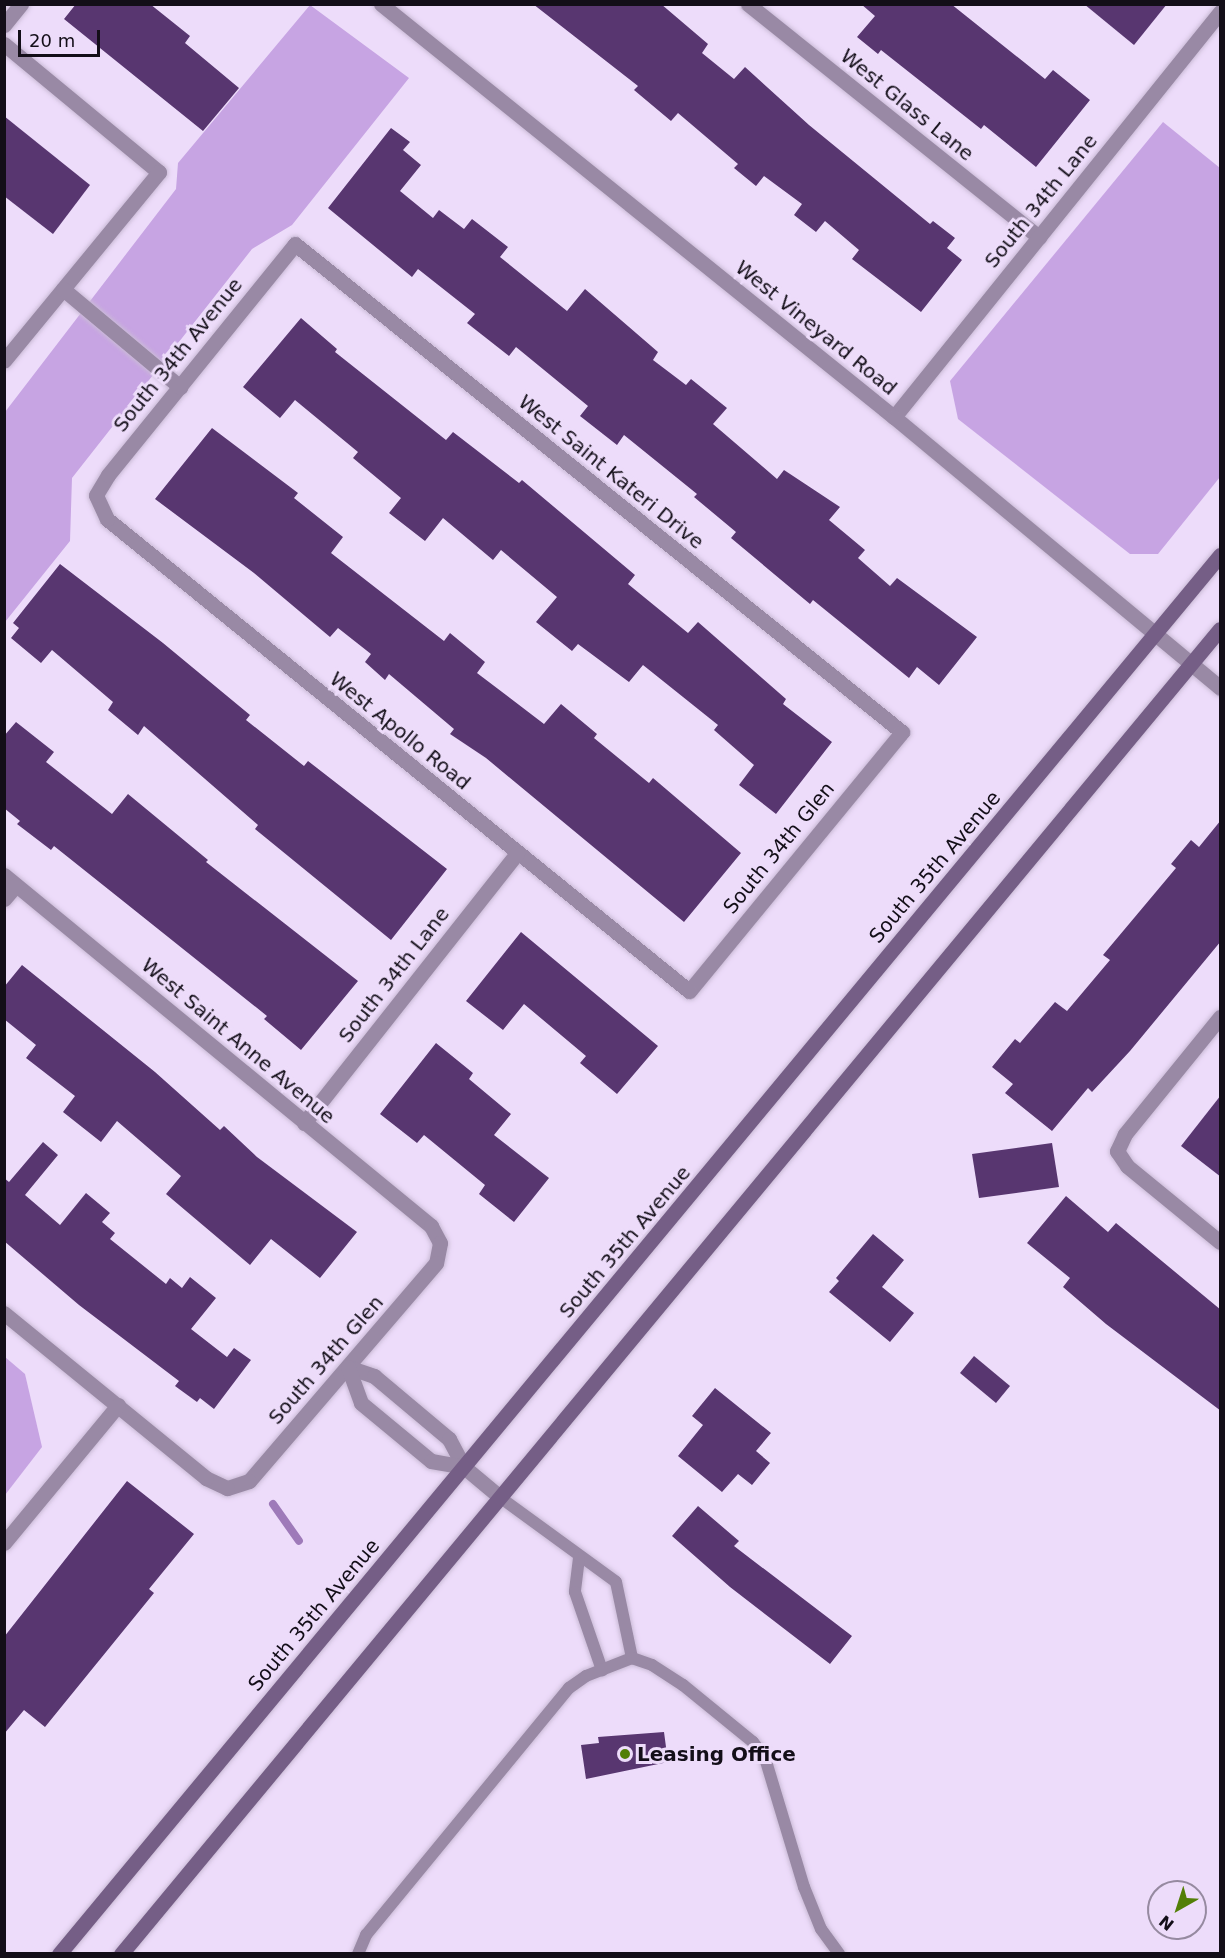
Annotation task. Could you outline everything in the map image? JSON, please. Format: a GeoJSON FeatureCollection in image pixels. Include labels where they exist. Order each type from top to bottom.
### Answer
{"type":"FeatureCollection","features":[{"type":"Feature","properties":{"kind":"main road","name":"South 35th Avenue"},"geometry":{"type":"LineString","coordinates":[[59,1953],[1221,555]]}},
{"type":"Feature","properties":{"kind":"main road"},"geometry":{"type":"LineString","coordinates":[[121,1953],[1221,629]]}},
{"type":"Feature","properties":{"kind":"street"},"geometry":{"type":"LineString","coordinates":[[4,25],[21,4]]}},
{"type":"Feature","properties":{"kind":"street","name":"West Vineyard Road"},"geometry":{"type":"LineString","coordinates":[[381,4],[894,417],[1221,688]]}},
{"type":"Feature","properties":{"kind":"street","name":"West Glass Lane"},"geometry":{"type":"LineString","coordinates":[[748,4],[1039,237]]}},
{"type":"Feature","properties":{"kind":"street","name":"South 34th Lane"},"geometry":{"type":"LineString","coordinates":[[894,417],[1221,12]]}},
{"type":"Feature","properties":{"kind":"street"},"geometry":{"type":"LineString","coordinates":[[4,44],[159,172],[4,361]]}},
{"type":"Feature","properties":{"kind":"street","name":"South 34th Avenue"},"geometry":{"type":"LineString","coordinates":[[96,495],[295,244]]}},
{"type":"Feature","properties":{"kind":"street","name":"West Saint Kateri Drive"},"geometry":{"type":"LineString","coordinates":[[295,244],[902,732]]}},
{"type":"Feature","properties":{"kind":"street"},"geometry":{"type":"LineString","coordinates":[[63,290],[180,387]]}},
{"type":"Feature","properties":{"kind":"street","name":"West Apollo Road"},"geometry":{"type":"LineString","coordinates":[[96,495],[107,519],[689,991]]}},
{"type":"Feature","properties":{"kind":"street","name":"South 34th Glen"},"geometry":{"type":"LineString","coordinates":[[689,991],[902,732]]}},
{"type":"Feature","properties":{"kind":"street","name":"South 34th Lane"},"geometry":{"type":"LineString","coordinates":[[304,1124],[517,853]]}},
{"type":"Feature","properties":{"kind":"street"},"geometry":{"type":"LineString","coordinates":[[4,899],[10,880]]}},
{"type":"Feature","properties":{"kind":"street","name":"West Saint Anne Avenue"},"geometry":{"type":"LineString","coordinates":[[10,880],[304,1124],[431,1226],[440,1243]]}},
{"type":"Feature","properties":{"kind":"street"},"geometry":{"type":"LineString","coordinates":[[1221,1017],[1125,1134],[1117,1151],[1127,1166],[1221,1242]]}},
{"type":"Feature","properties":{"kind":"street","name":"South 34th Glen"},"geometry":{"type":"LineString","coordinates":[[118,1404],[206,1478],[228,1488],[249,1481],[436,1263],[440,1243]]}},
{"type":"Feature","properties":{"kind":"street"},"geometry":{"type":"LineString","coordinates":[[4,1313],[118,1404],[4,1542]]}},
{"type":"Feature","properties":{"kind":"street"},"geometry":{"type":"LineString","coordinates":[[348,1367],[361,1403],[431,1461],[464,1467]]}},
{"type":"Feature","properties":{"kind":"street"},"geometry":{"type":"LineString","coordinates":[[348,1367],[374,1376],[449,1439],[464,1467],[501,1498]]}},
{"type":"Feature","properties":{"kind":"lane"},"geometry":{"type":"LineString","coordinates":[[501,1498],[579,1558],[602,1569],[616,1582],[632,1658]]}},
{"type":"Feature","properties":{"kind":"lane"},"geometry":{"type":"LineString","coordinates":[[579,1558],[575,1592],[602,1670]]}},
{"type":"Feature","properties":{"kind":"lane"},"geometry":{"type":"LineString","coordinates":[[358,1953],[366,1935],[569,1688],[602,1670],[632,1658],[652,1665],[683,1685],[753,1742],[765,1758],[804,1887],[821,1929],[839,1953]]}},
{"type":"Feature","properties":{"kind":"shaded area"},"geometry":{"type":"Polygon","coordinates":[[[310,5],[409,78],[292,225],[252,249],[72,478],[70,541],[5,622],[5,412],[176,189],[178,163],[310,5]]]}},
{"type":"Feature","properties":{"kind":"shaded area"},"geometry":{"type":"Polygon","coordinates":[[[1163,122],[1220,168],[1220,477],[1158,554],[1130,554],[958,419],[950,381],[1163,122]]]}},
{"type":"Feature","properties":{"kind":"shaded area"},"geometry":{"type":"Polygon","coordinates":[[[5,1357],[25,1374],[42,1447],[5,1495],[5,1357]]]}},
{"type":"Feature","properties":{"kind":"building"},"geometry":{"type":"Polygon","coordinates":[[[76,4],[150,4],[190,36],[185,43],[239,88],[203,131],[64,19],[76,4]]]}},
{"type":"Feature","properties":{"kind":"building"},"geometry":{"type":"Polygon","coordinates":[[[533,4],[661,4],[708,44],[702,53],[734,79],[745,67],[809,125],[930,224],[933,221],[955,238],[947,248],[962,260],[921,312],[852,259],[859,250],[825,221],[816,232],[794,215],[802,204],[764,176],[756,186],[734,168],[738,164],[678,113],[671,121],[634,90],[638,86],[533,4]]]}},
{"type":"Feature","properties":{"kind":"building"},"geometry":{"type":"Polygon","coordinates":[[[861,4],[951,4],[1045,79],[1053,70],[1090,100],[1036,167],[984,125],[981,129],[881,50],[878,54],[857,37],[875,16],[861,4]]]}},
{"type":"Feature","properties":{"kind":"building"},"geometry":{"type":"Polygon","coordinates":[[[1084,4],[1167,4],[1134,45],[1084,4]]]}},
{"type":"Feature","properties":{"kind":"building"},"geometry":{"type":"Polygon","coordinates":[[[4,116],[90,185],[53,234],[4,196],[4,116]]]}},
{"type":"Feature","properties":{"kind":"building"},"geometry":{"type":"Polygon","coordinates":[[[391,128],[410,142],[403,150],[421,165],[400,191],[433,218],[439,210],[464,229],[472,219],[508,247],[500,257],[567,311],[585,289],[658,352],[653,360],[686,385],[691,379],[727,408],[713,424],[777,479],[784,470],[840,507],[829,520],[865,550],[858,558],[890,586],[897,578],[977,637],[939,685],[917,667],[909,678],[813,600],[810,604],[731,538],[736,532],[694,497],[697,494],[624,435],[617,445],[580,416],[588,406],[516,347],[509,356],[467,323],[475,314],[418,269],[412,277],[328,208],[391,128]]]}},
{"type":"Feature","properties":{"kind":"building"},"geometry":{"type":"Polygon","coordinates":[[[301,318],[337,349],[335,352],[446,440],[453,432],[519,483],[522,480],[635,575],[628,584],[688,633],[698,622],[786,699],[783,704],[832,742],[776,814],[739,785],[754,765],[714,730],[718,725],[643,665],[629,682],[578,644],[572,651],[536,622],[557,597],[501,550],[493,560],[443,518],[425,541],[389,513],[401,498],[353,458],[358,452],[295,400],[280,418],[243,387],[301,318]]]}},
{"type":"Feature","properties":{"kind":"building"},"geometry":{"type":"Polygon","coordinates":[[[212,428],[298,493],[294,498],[343,537],[331,553],[444,641],[450,633],[485,662],[477,673],[544,724],[561,704],[597,734],[594,738],[649,783],[653,778],[741,853],[684,922],[486,758],[450,734],[454,729],[389,674],[385,680],[365,662],[371,654],[338,628],[330,637],[254,573],[155,499],[212,428]]]}},
{"type":"Feature","properties":{"kind":"building"},"geometry":{"type":"Polygon","coordinates":[[[60,564],[163,643],[250,715],[246,720],[304,766],[308,761],[447,869],[391,940],[255,829],[258,825],[144,726],[138,735],[108,710],[113,702],[52,650],[41,663],[11,638],[19,628],[13,623],[60,564]]]}},
{"type":"Feature","properties":{"kind":"building"},"geometry":{"type":"Polygon","coordinates":[[[16,722],[54,752],[46,762],[112,814],[128,794],[208,860],[206,862],[358,981],[301,1050],[264,1019],[267,1016],[54,846],[51,850],[17,824],[20,821],[4,808],[4,736],[16,722]]]}},
{"type":"Feature","properties":{"kind":"building"},"geometry":{"type":"Polygon","coordinates":[[[1221,820],[1221,941],[1130,1051],[1092,1092],[1088,1088],[1052,1131],[1005,1093],[1013,1084],[992,1067],[1015,1039],[1020,1043],[1055,1002],[1067,1011],[1110,960],[1103,955],[1176,868],[1171,864],[1191,840],[1199,847],[1221,820]]]}},
{"type":"Feature","properties":{"kind":"building"},"geometry":{"type":"Polygon","coordinates":[[[521,932],[658,1046],[617,1094],[580,1063],[586,1056],[524,1004],[503,1030],[466,1001],[521,932]]]}},
{"type":"Feature","properties":{"kind":"building"},"geometry":{"type":"Polygon","coordinates":[[[22,965],[155,1072],[220,1130],[224,1126],[257,1157],[357,1232],[320,1278],[271,1239],[250,1265],[166,1194],[181,1176],[117,1121],[101,1142],[63,1112],[75,1096],[26,1058],[36,1045],[4,1019],[4,987],[22,965]]]}},
{"type":"Feature","properties":{"kind":"building"},"geometry":{"type":"Polygon","coordinates":[[[436,1043],[473,1073],[469,1079],[511,1114],[494,1135],[549,1178],[514,1222],[479,1194],[485,1185],[424,1135],[417,1143],[380,1114],[436,1043]]]}},
{"type":"Feature","properties":{"kind":"building"},"geometry":{"type":"Polygon","coordinates":[[[1221,1095],[1221,1177],[1181,1146],[1221,1095]]]}},
{"type":"Feature","properties":{"kind":"building"},"geometry":{"type":"Polygon","coordinates":[[[43,1142],[58,1155],[25,1195],[60,1225],[86,1193],[110,1213],[102,1222],[115,1233],[110,1239],[166,1284],[170,1278],[182,1288],[190,1277],[216,1298],[191,1329],[227,1357],[234,1348],[251,1360],[214,1409],[200,1398],[197,1402],[175,1386],[179,1381],[79,1305],[4,1241],[4,1178],[9,1182],[43,1142]]]}},
{"type":"Feature","properties":{"kind":"building"},"geometry":{"type":"Polygon","coordinates":[[[1052,1143],[1059,1187],[979,1198],[972,1154],[1052,1143]]]}},
{"type":"Feature","properties":{"kind":"building"},"geometry":{"type":"Polygon","coordinates":[[[1066,1196],[1108,1232],[1116,1223],[1221,1310],[1221,1411],[1106,1324],[1063,1287],[1070,1278],[1027,1243],[1066,1196]]]}},
{"type":"Feature","properties":{"kind":"building"},"geometry":{"type":"Polygon","coordinates":[[[873,1234],[904,1260],[882,1287],[914,1313],[890,1342],[829,1292],[839,1281],[836,1278],[873,1234]]]}},
{"type":"Feature","properties":{"kind":"building"},"geometry":{"type":"Polygon","coordinates":[[[974,1356],[1010,1386],[996,1403],[960,1373],[974,1356]]]}},
{"type":"Feature","properties":{"kind":"building"},"geometry":{"type":"Polygon","coordinates":[[[715,1388],[771,1433],[756,1451],[770,1463],[752,1485],[738,1474],[722,1492],[678,1456],[703,1425],[692,1416],[715,1388]]]}},
{"type":"Feature","properties":{"kind":"building"},"geometry":{"type":"Polygon","coordinates":[[[127,1481],[194,1534],[149,1589],[154,1593],[45,1727],[24,1710],[4,1734],[4,1637],[127,1481]]]}},
{"type":"Feature","properties":{"kind":"building"},"geometry":{"type":"Polygon","coordinates":[[[698,1506],[739,1541],[734,1546],[852,1636],[830,1664],[730,1587],[672,1536],[698,1506]]]}},
{"type":"Feature","properties":{"kind":"building","name":"Leasing Office"},"geometry":{"type":"Polygon","coordinates":[[[664,1732],[668,1762],[586,1779],[581,1745],[599,1743],[598,1737],[664,1732]]]}},
{"type":"Feature","properties":{"kind":"waterway"},"geometry":{"type":"LineString","coordinates":[[273,1504],[299,1541]]}},
{"type":"Feature","properties":{"kind":"place","name":"Leasing Office"},"geometry":{"type":"Point","coordinates":[625,1754]}}]}
